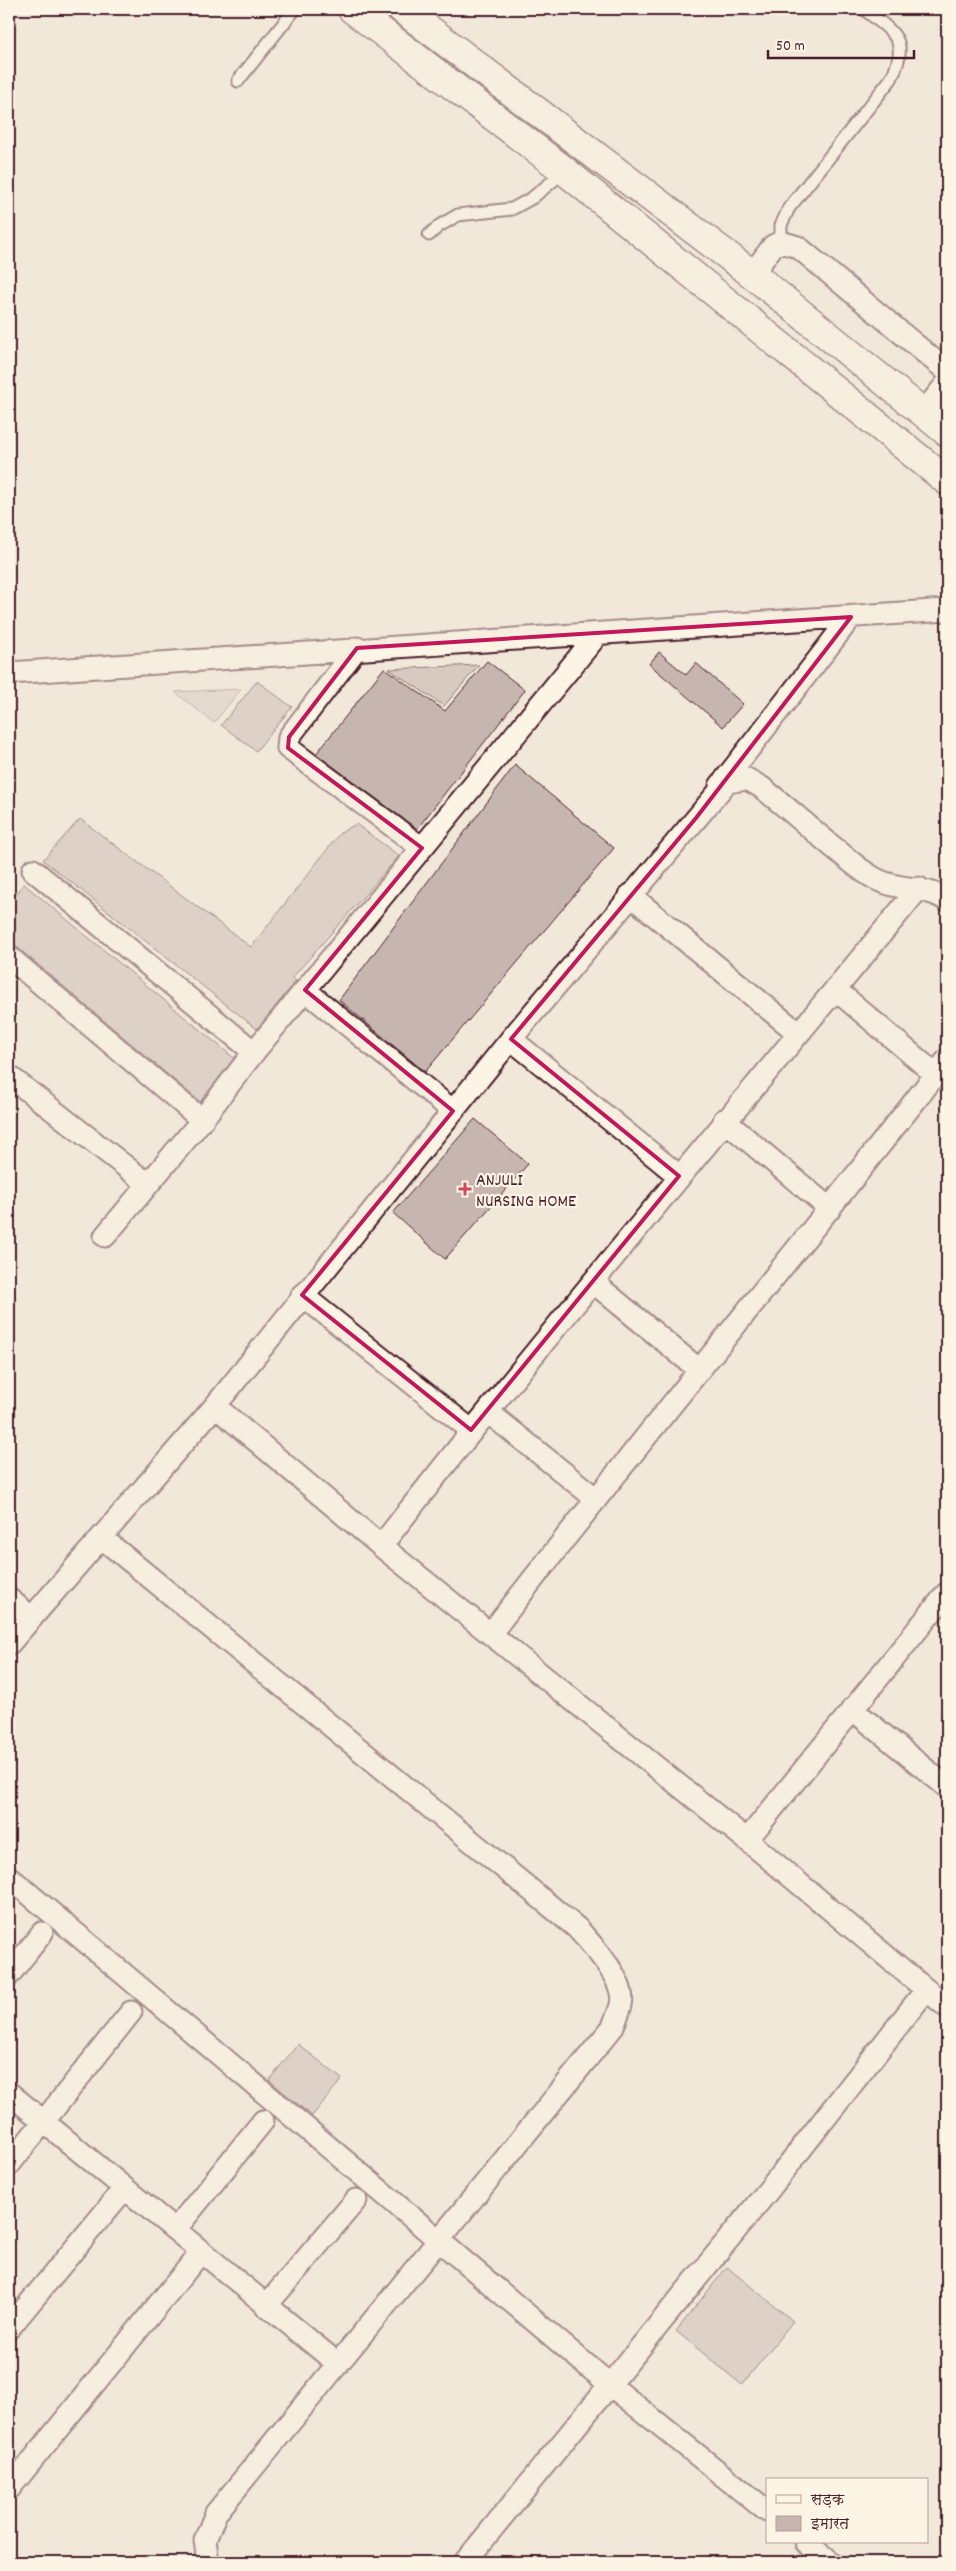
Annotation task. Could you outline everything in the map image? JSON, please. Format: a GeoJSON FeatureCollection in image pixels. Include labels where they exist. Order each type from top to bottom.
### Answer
{"type":"FeatureCollection","features":[{"type":"Feature","properties":{"kind":"street"},"geometry":{"type":"LineString","coordinates":[[352,9],[565,171],[947,481]]}},
{"type":"Feature","properties":{"kind":"street"},"geometry":{"type":"LineString","coordinates":[[402,9],[752,274],[947,432]]}},
{"type":"Feature","properties":{"kind":"street"},"geometry":{"type":"LineString","coordinates":[[752,274],[773,246],[781,242],[798,247],[947,372]]}},
{"type":"Feature","properties":{"kind":"street"},"geometry":{"type":"LineString","coordinates":[[923,413],[947,382]]}},
{"type":"Feature","properties":{"kind":"street"},"geometry":{"type":"LineString","coordinates":[[9,673],[356,648],[598,634],[947,610]]}},
{"type":"Feature","properties":{"kind":"street"},"geometry":{"type":"LineString","coordinates":[[696,818],[851,617]]}},
{"type":"Feature","properties":{"kind":"street"},"geometry":{"type":"LineString","coordinates":[[106,1236],[202,1120],[254,1052],[598,634]]}},
{"type":"Feature","properties":{"kind":"street"},"geometry":{"type":"LineString","coordinates":[[356,648],[289,737],[288,748],[422,848]]}},
{"type":"Feature","properties":{"kind":"street"},"geometry":{"type":"LineString","coordinates":[[9,1644],[215,1406],[302,1296],[630,895],[727,782],[747,779],[761,786],[856,866],[877,880],[894,886],[919,888],[934,892],[947,900]]}},
{"type":"Feature","properties":{"kind":"street"},"geometry":{"type":"LineString","coordinates":[[32,870],[254,1052]]}},
{"type":"Feature","properties":{"kind":"street"},"geometry":{"type":"LineString","coordinates":[[381,1546],[471,1430],[488,1412],[724,1120],[919,888]]}},
{"type":"Feature","properties":{"kind":"street"},"geometry":{"type":"LineString","coordinates":[[630,895],[798,1033]]}},
{"type":"Feature","properties":{"kind":"street"},"geometry":{"type":"LineString","coordinates":[[9,957],[202,1120]]}},
{"type":"Feature","properties":{"kind":"street"},"geometry":{"type":"LineString","coordinates":[[491,1633],[595,1498],[830,1209],[942,1067],[835,989]]}},
{"type":"Feature","properties":{"kind":"street"},"geometry":{"type":"LineString","coordinates":[[305,990],[453,1111]]}},
{"type":"Feature","properties":{"kind":"street"},"geometry":{"type":"LineString","coordinates":[[512,1039],[680,1176]]}},
{"type":"Feature","properties":{"kind":"street"},"geometry":{"type":"LineString","coordinates":[[9,1076],[148,1184]]}},
{"type":"Feature","properties":{"kind":"street"},"geometry":{"type":"LineString","coordinates":[[724,1120],[830,1209]]}},
{"type":"Feature","properties":{"kind":"street"},"geometry":{"type":"LineString","coordinates":[[593,1282],[698,1369]]}},
{"type":"Feature","properties":{"kind":"street"},"geometry":{"type":"LineString","coordinates":[[302,1296],[471,1430]]}},
{"type":"Feature","properties":{"kind":"street"},"geometry":{"type":"LineString","coordinates":[[215,1406],[381,1546],[747,1840],[947,2007]]}},
{"type":"Feature","properties":{"kind":"street"},"geometry":{"type":"LineString","coordinates":[[488,1412],[595,1498]]}},
{"type":"Feature","properties":{"kind":"street"},"geometry":{"type":"LineString","coordinates":[[102,1538],[577,1928],[606,1962],[619,1987],[622,2004],[612,2028],[216,2513],[205,2540],[208,2562]]}},
{"type":"Feature","properties":{"kind":"street"},"geometry":{"type":"LineString","coordinates":[[747,1840],[947,1593]]}},
{"type":"Feature","properties":{"kind":"street"},"geometry":{"type":"LineString","coordinates":[[9,1598],[32,1618]]}},
{"type":"Feature","properties":{"kind":"street"},"geometry":{"type":"LineString","coordinates":[[852,1709],[947,1787]]}},
{"type":"Feature","properties":{"kind":"street"},"geometry":{"type":"LineString","coordinates":[[9,1877],[609,2384],[766,2510]]}},
{"type":"Feature","properties":{"kind":"street"},"geometry":{"type":"LineString","coordinates":[[9,1975],[42,1933]]}},
{"type":"Feature","properties":{"kind":"street"},"geometry":{"type":"LineString","coordinates":[[465,2562],[768,2192],[926,1990]]}},
{"type":"Feature","properties":{"kind":"street"},"geometry":{"type":"LineString","coordinates":[[9,2166],[131,2012]]}},
{"type":"Feature","properties":{"kind":"street"},"geometry":{"type":"LineString","coordinates":[[9,2093],[338,2364]]}},
{"type":"Feature","properties":{"kind":"street"},"geometry":{"type":"LineString","coordinates":[[175,2230],[263,2121]]}},
{"type":"Feature","properties":{"kind":"street"},"geometry":{"type":"LineString","coordinates":[[9,2328],[124,2188]]}},
{"type":"Feature","properties":{"kind":"street"},"geometry":{"type":"LineString","coordinates":[[266,2306],[356,2200]]}},
{"type":"Feature","properties":{"kind":"street"},"geometry":{"type":"LineString","coordinates":[[9,2489],[201,2252]]}},
{"type":"Feature","properties":{"kind":"street"},"geometry":{"type":"LineString","coordinates":[[808,2544],[831,2562]]}},
{"type":"Feature","properties":{"kind":"lane"},"geometry":{"type":"LineString","coordinates":[[238,80],[295,9]]}},
{"type":"Feature","properties":{"kind":"lane"},"geometry":{"type":"LineString","coordinates":[[781,242],[781,225],[788,208],[891,79],[899,63],[901,48],[894,34],[864,9]]}},
{"type":"Feature","properties":{"kind":"lane"},"geometry":{"type":"LineString","coordinates":[[430,236],[439,226],[458,215],[512,209],[532,198],[565,171]]}},
{"type":"Feature","properties":{"kind":"highlighted area"},"geometry":{"type":"Polygon","coordinates":[[[851,617],[696,818],[511,1039],[679,1176],[471,1430],[302,1295],[453,1111],[305,990],[422,848],[288,748],[289,737],[357,648],[851,617]]]}},
{"type":"Feature","properties":{"kind":"shaded area"},"geometry":{"type":"Polygon","coordinates":[[[479,665],[444,706],[389,669],[479,665]]]}},
{"type":"Feature","properties":{"kind":"shaded area"},"geometry":{"type":"Polygon","coordinates":[[[241,689],[214,723],[175,692],[241,689]]]}},
{"type":"Feature","properties":{"kind":"building"},"geometry":{"type":"Polygon","coordinates":[[[659,652],[686,675],[696,663],[743,704],[723,727],[649,664],[659,652]]]}},
{"type":"Feature","properties":{"kind":"building"},"geometry":{"type":"Polygon","coordinates":[[[487,661],[525,690],[417,829],[316,754],[384,668],[445,711],[487,661]]]}},
{"type":"Feature","properties":{"kind":"building"},"geometry":{"type":"Polygon","coordinates":[[[257,681],[292,707],[256,751],[221,725],[257,681]]]}},
{"type":"Feature","properties":{"kind":"building"},"geometry":{"type":"Polygon","coordinates":[[[515,765],[614,848],[425,1072],[339,1000],[515,765]]]}},
{"type":"Feature","properties":{"kind":"building"},"geometry":{"type":"Polygon","coordinates":[[[80,819],[251,947],[340,833],[356,824],[399,856],[292,978],[296,981],[257,1029],[43,860],[80,819]]]}},
{"type":"Feature","properties":{"kind":"building"},"geometry":{"type":"Polygon","coordinates":[[[24,884],[234,1058],[200,1102],[17,947],[9,945],[9,903],[24,884]]]}},
{"type":"Feature","properties":{"kind":"building"},"geometry":{"type":"Polygon","coordinates":[[[475,1119],[528,1164],[445,1259],[393,1213],[475,1119]]]}},
{"type":"Feature","properties":{"kind":"building"},"geometry":{"type":"Polygon","coordinates":[[[298,2044],[342,2079],[312,2116],[269,2080],[298,2044]]]}},
{"type":"Feature","properties":{"kind":"building"},"geometry":{"type":"Polygon","coordinates":[[[727,2267],[793,2321],[742,2385],[676,2331],[727,2267]]]}},
{"type":"Feature","properties":{"kind":"place","name":"ANJULI NURSING HOME"},"geometry":{"type":"Point","coordinates":[465,1189]}}]}
